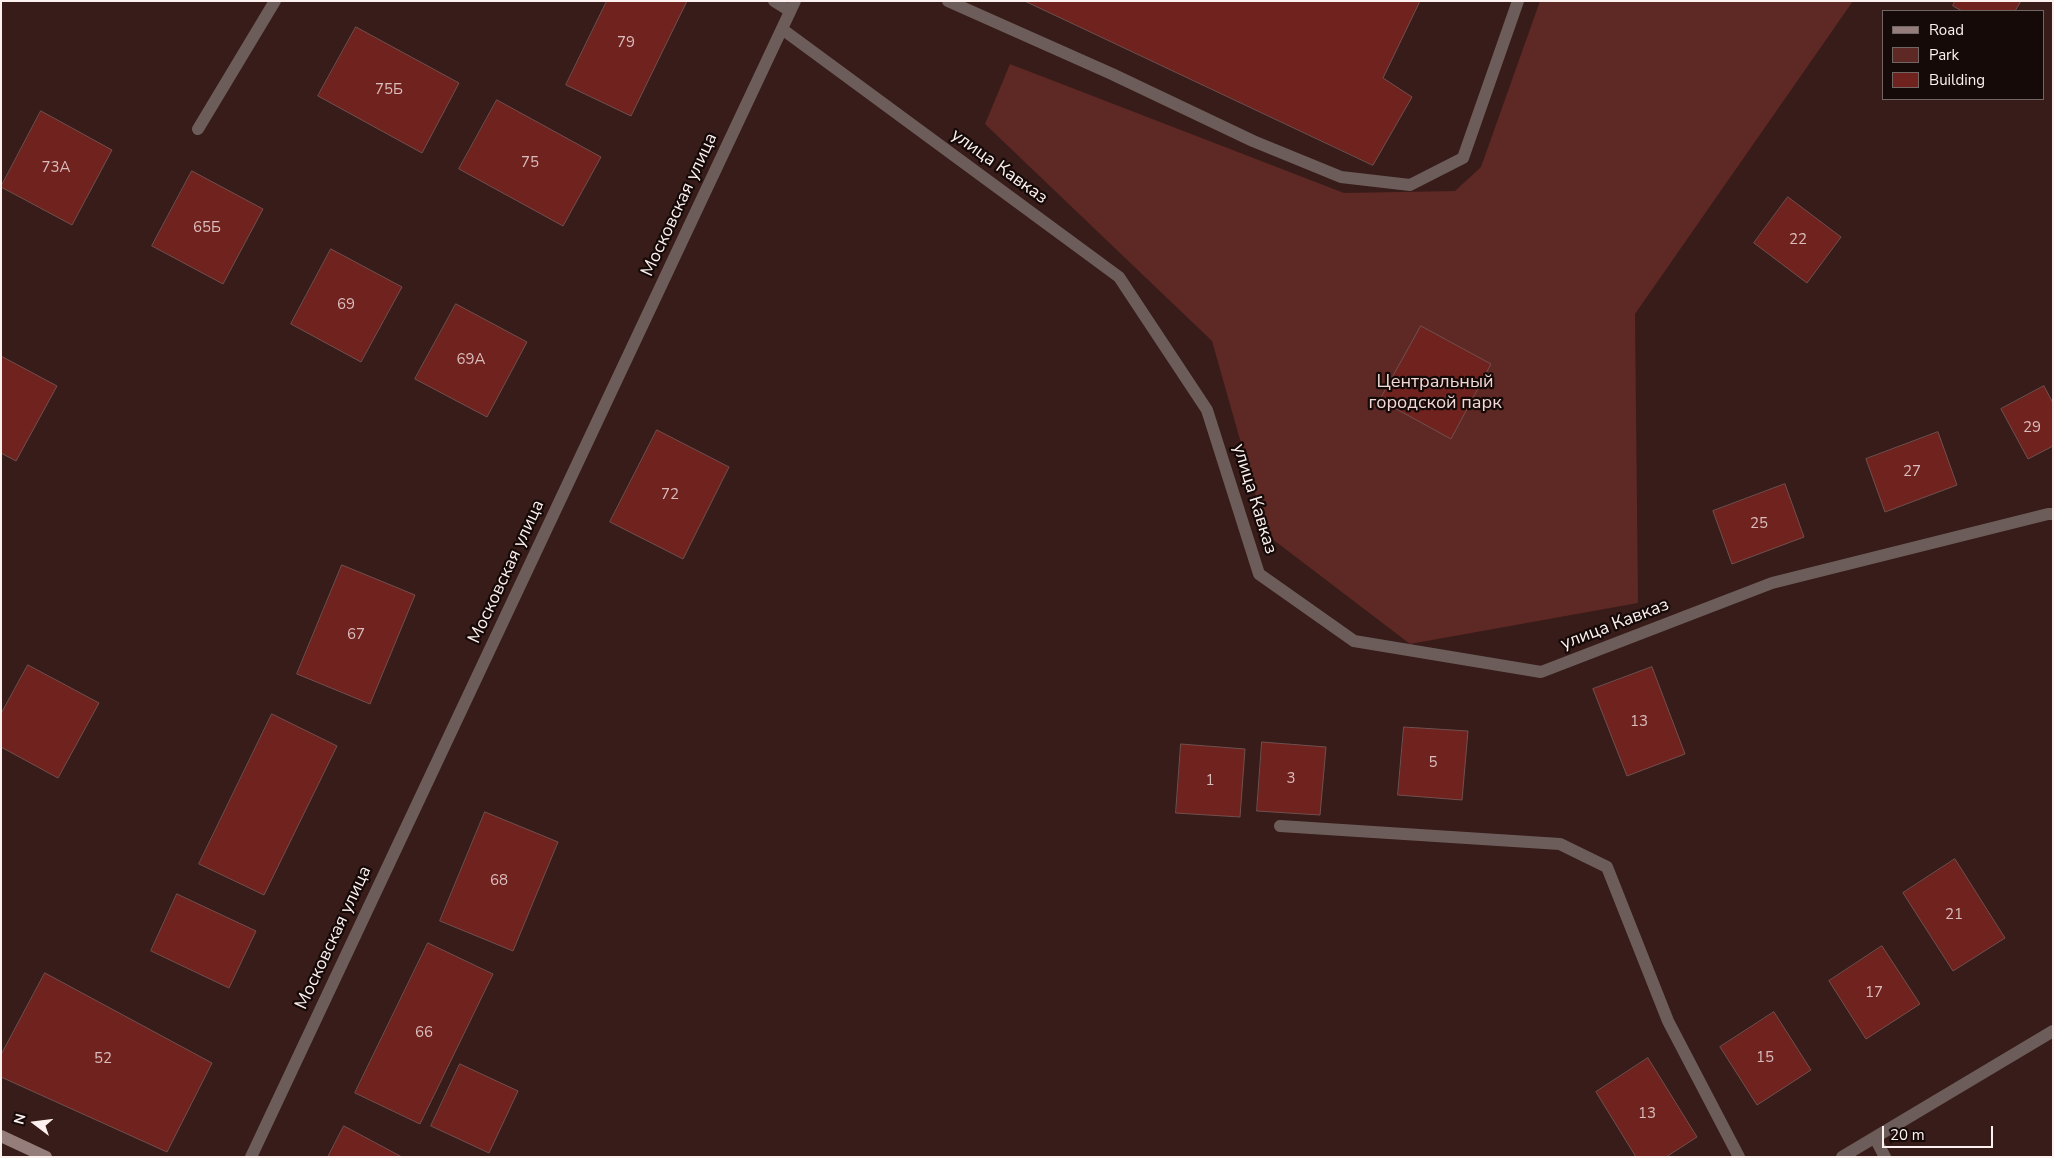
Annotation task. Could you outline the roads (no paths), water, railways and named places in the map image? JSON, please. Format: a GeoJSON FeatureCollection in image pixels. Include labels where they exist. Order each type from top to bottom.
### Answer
{"type":"FeatureCollection","features":[{"type":"Feature","properties":{"kind":"main road"},"geometry":{"type":"LineString","coordinates":[[1,1136],[46,1157]]}},
{"type":"Feature","properties":{"kind":"street"},"geometry":{"type":"LineString","coordinates":[[198,129],[275,1]]}},
{"type":"Feature","properties":{"kind":"street"},"geometry":{"type":"LineString","coordinates":[[774,1],[792,6]]}},
{"type":"Feature","properties":{"kind":"street"},"geometry":{"type":"LineString","coordinates":[[948,1],[1112,74],[1253,141],[1341,177],[1410,185],[1463,158],[1518,1]]}},
{"type":"Feature","properties":{"kind":"street","name":"Московская улица"},"geometry":{"type":"LineString","coordinates":[[251,1157],[792,6]]}},
{"type":"Feature","properties":{"kind":"street","name":"улица Кавказ"},"geometry":{"type":"LineString","coordinates":[[782,29],[1119,277],[1207,410],[1259,574],[1354,641],[1541,672],[1772,583],[2053,514]]}},
{"type":"Feature","properties":{"kind":"street"},"geometry":{"type":"LineString","coordinates":[[1280,826],[1560,844],[1607,867],[1668,1021],[1739,1157]]}},
{"type":"Feature","properties":{"kind":"street"},"geometry":{"type":"LineString","coordinates":[[1842,1157],[2053,1031]]}},
{"type":"Feature","properties":{"kind":"street"},"geometry":{"type":"LineString","coordinates":[[1875,1138],[1885,1157]]}},
{"type":"Feature","properties":{"kind":"park label","name":"Центральный городской парк"},"geometry":{"type":"Point","coordinates":[1435,393]}}]}
